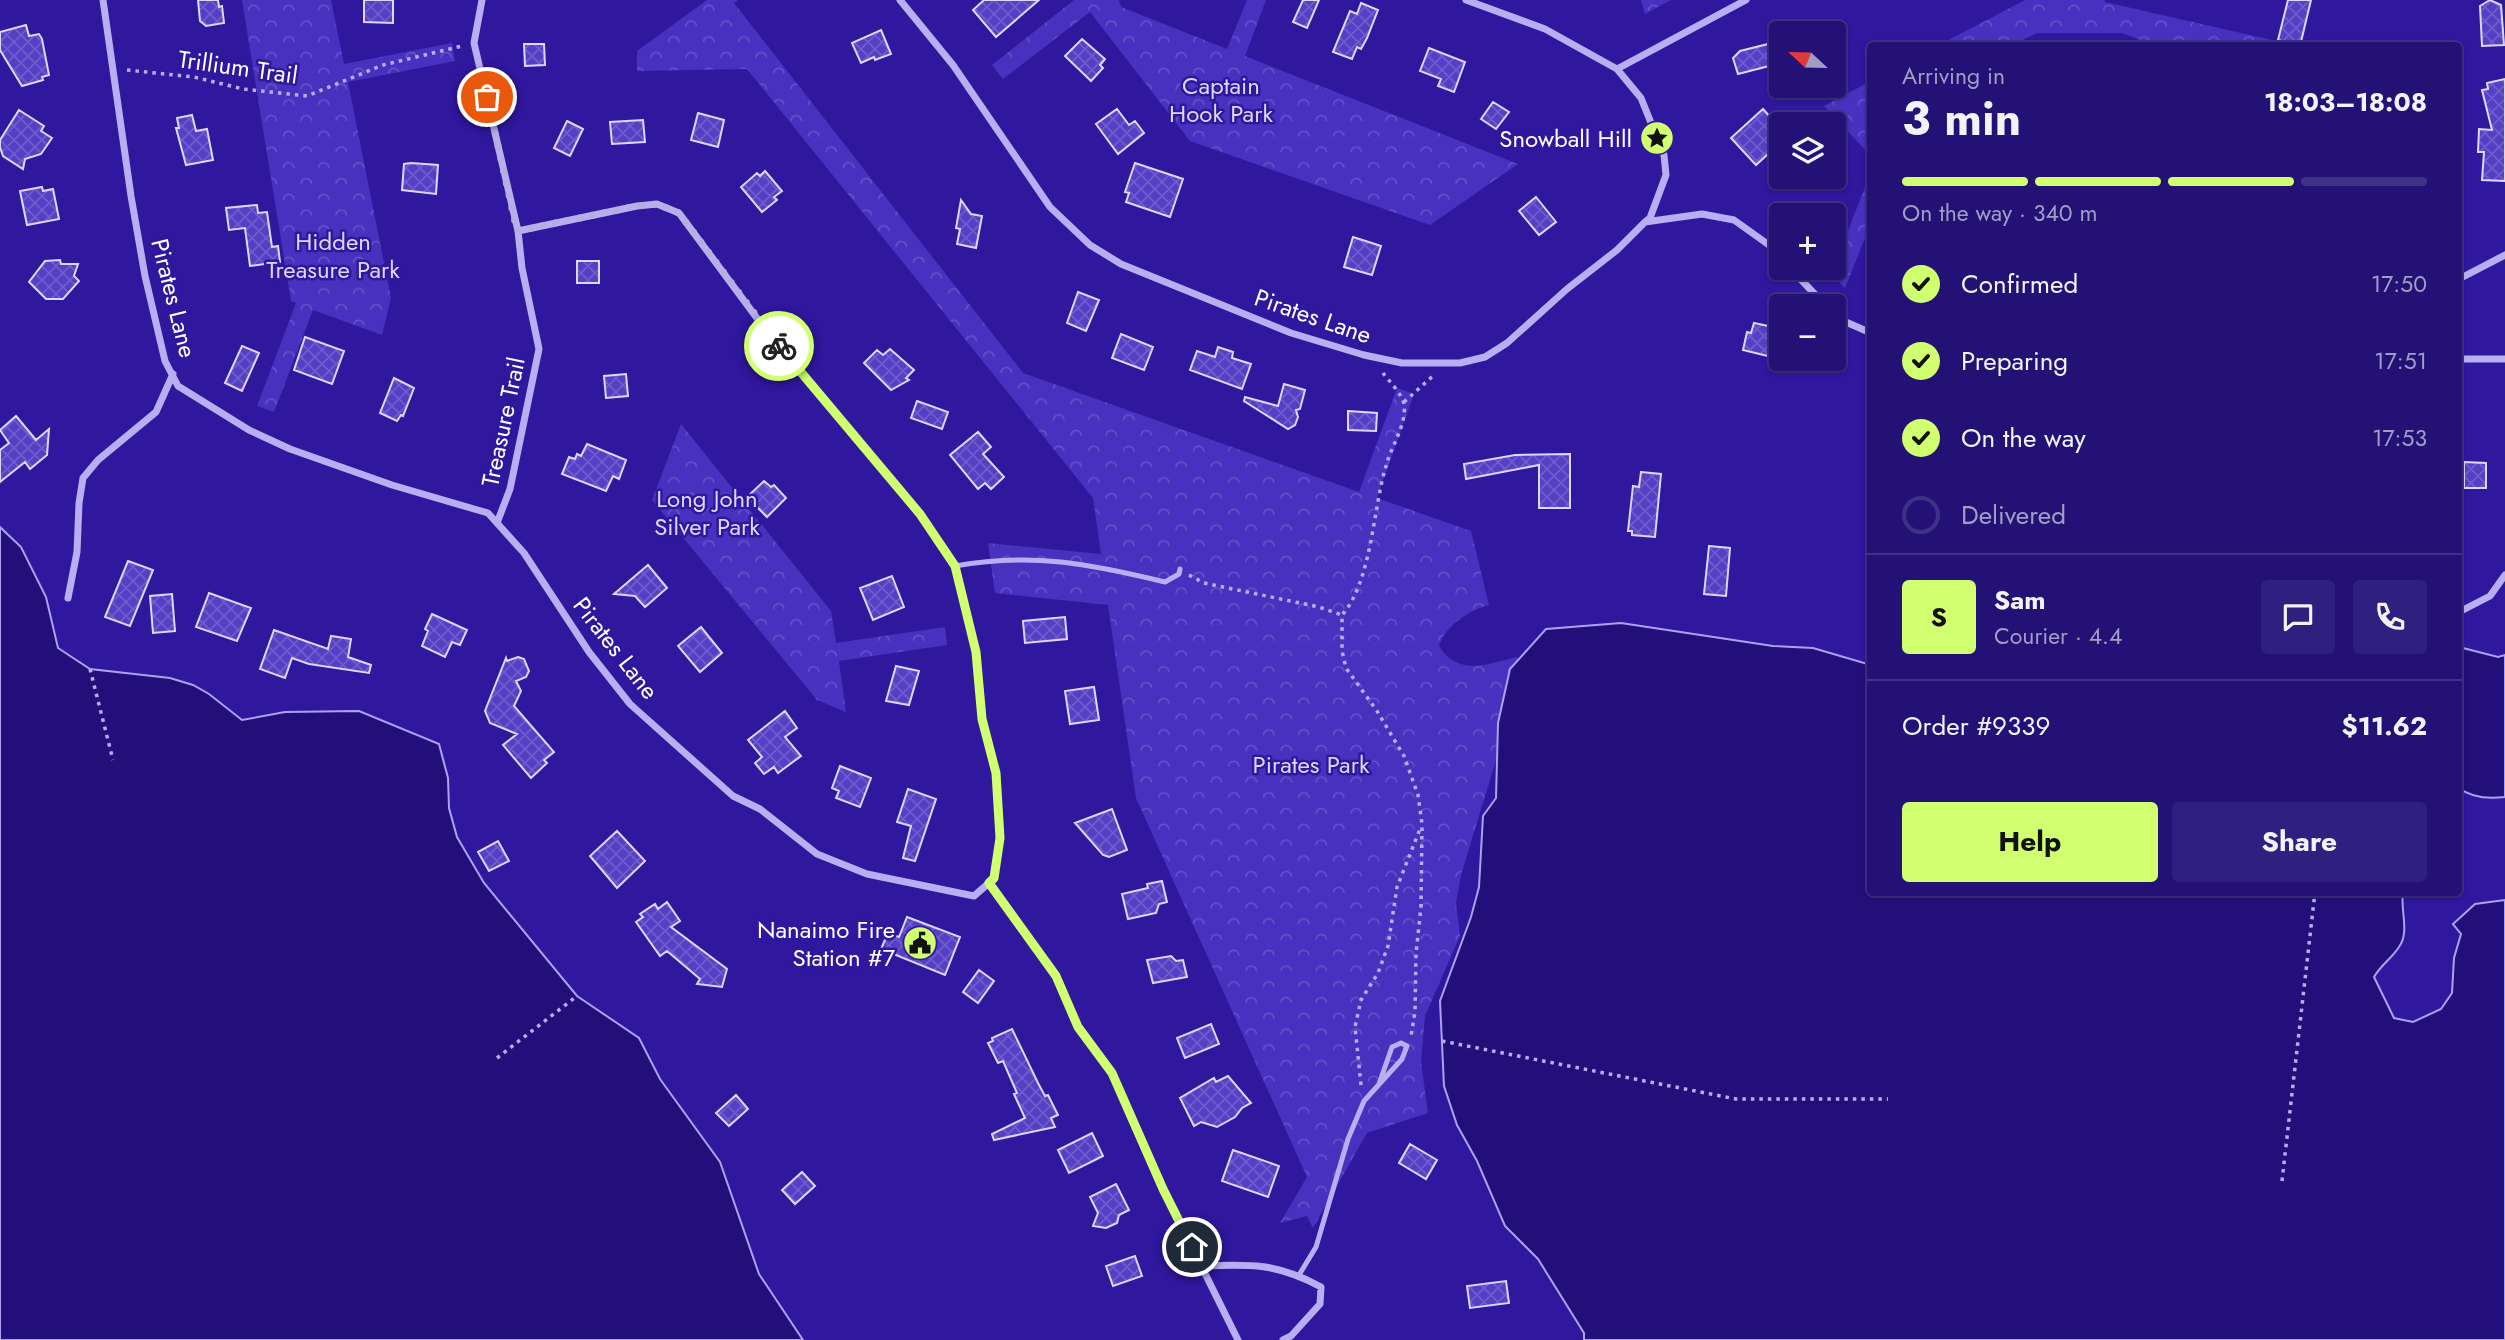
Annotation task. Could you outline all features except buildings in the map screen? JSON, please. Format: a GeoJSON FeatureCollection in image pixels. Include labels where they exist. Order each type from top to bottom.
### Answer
{"type":"FeatureCollection","features":[{"type":"Feature","properties":{"kind":"street","name":"Pirates Lane"},"geometry":{"type":"LineString","coordinates":[[103,0],[145,276],[165,361],[178,386],[249,430],[290,449],[392,485],[488,513],[524,553],[589,652],[630,704],[733,796],[760,809],[817,854],[867,874],[974,896],[989,883]]}},
{"type":"Feature","properties":{"kind":"street","name":"Treasure Trail"},"geometry":{"type":"LineString","coordinates":[[482,0],[474,43],[517,231],[539,349],[510,489],[497,523]]}},
{"type":"Feature","properties":{"kind":"street","name":"Pirates Lane"},"geometry":{"type":"LineString","coordinates":[[901,0],[953,65],[1050,206],[1090,245],[1121,264],[1291,333],[1402,363],[1460,363],[1485,357],[1507,343],[1567,289],[1617,250],[1650,218],[1666,175],[1664,155],[1641,98],[1617,69]]}},
{"type":"Feature","properties":{"kind":"street"},"geometry":{"type":"LineString","coordinates":[[1466,0],[1545,29],[1617,69],[1746,0]]}},
{"type":"Feature","properties":{"kind":"street"},"geometry":{"type":"LineString","coordinates":[[517,231],[637,206],[657,204],[679,213],[775,341],[920,514],[955,566],[976,652],[982,719],[996,773],[1000,838],[994,878],[989,883],[1056,976],[1078,1027],[1112,1073],[1163,1189],[1238,1340]]}},
{"type":"Feature","properties":{"kind":"street"},"geometry":{"type":"LineString","coordinates":[[1645,222],[1702,214],[1734,220],[1769,245]]}},
{"type":"Feature","properties":{"kind":"street"},"geometry":{"type":"LineString","coordinates":[[2462,277],[2505,255]]}},
{"type":"Feature","properties":{"kind":"street"},"geometry":{"type":"LineString","coordinates":[[1801,280],[1815,294]]}},
{"type":"Feature","properties":{"kind":"street"},"geometry":{"type":"LineString","coordinates":[[1846,322],[1867,331]]}},
{"type":"Feature","properties":{"kind":"street"},"geometry":{"type":"LineString","coordinates":[[2462,359],[2505,359]]}},
{"type":"Feature","properties":{"kind":"street"},"geometry":{"type":"LineString","coordinates":[[68,598],[77,552],[83,478],[98,460],[156,412],[173,374]]}},
{"type":"Feature","properties":{"kind":"street"},"geometry":{"type":"LineString","coordinates":[[2462,610],[2490,596],[2505,575]]}},
{"type":"Feature","properties":{"kind":"street"},"geometry":{"type":"LineString","coordinates":[[1202,1266],[1260,1265],[1299,1275],[1321,1287],[1320,1304],[1291,1336],[1283,1340]]}},
{"type":"Feature","properties":{"kind":"lane"},"geometry":{"type":"LineString","coordinates":[[955,566],[980,561],[1040,559],[1079,562],[1165,582],[1179,572]]}},
{"type":"Feature","properties":{"kind":"lane"},"geometry":{"type":"LineString","coordinates":[[1299,1275],[1315,1247],[1348,1139],[1364,1101],[1402,1059],[1407,1046],[1401,1043],[1392,1047],[1383,1066],[1379,1084]]}},
{"type":"Feature","properties":{"kind":"path","name":"Trillium Trail"},"geometry":{"type":"LineString","coordinates":[[113,69],[194,77],[243,89],[307,96],[383,65],[474,43]]}},
{"type":"Feature","properties":{"kind":"path"},"geometry":{"type":"LineString","coordinates":[[1371,356],[1404,402],[1402,422],[1384,471],[1359,583],[1348,609],[1342,615],[1342,651],[1346,668],[1377,711],[1404,756],[1418,794],[1422,824],[1421,907],[1416,953],[1415,1012],[1407,1046]]}},
{"type":"Feature","properties":{"kind":"path"},"geometry":{"type":"LineString","coordinates":[[1404,402],[1434,375],[1460,363]]}},
{"type":"Feature","properties":{"kind":"path"},"geometry":{"type":"LineString","coordinates":[[1179,572],[1204,583],[1319,607],[1342,615]]}},
{"type":"Feature","properties":{"kind":"path"},"geometry":{"type":"LineString","coordinates":[[90,669],[113,760]]}},
{"type":"Feature","properties":{"kind":"path"},"geometry":{"type":"LineString","coordinates":[[1364,1101],[1355,1027],[1361,1000],[1378,973],[1388,946],[1398,887],[1422,824]]}},
{"type":"Feature","properties":{"kind":"path"},"geometry":{"type":"LineString","coordinates":[[2282,1181],[2315,896]]}},
{"type":"Feature","properties":{"kind":"path"},"geometry":{"type":"LineString","coordinates":[[497,1058],[577,996]]}},
{"type":"Feature","properties":{"kind":"path"},"geometry":{"type":"LineString","coordinates":[[1442,1041],[1736,1099],[1888,1099]]}},
{"type":"Feature","properties":{"kind":"green space","name":"Hidden Treasure Park"},"geometry":{"type":"Polygon","coordinates":[[[242,0],[331,0],[344,64],[452,43],[455,61],[348,82],[391,298],[382,335],[313,310],[274,412],[257,406],[296,303],[291,301],[242,0]]]}},
{"type":"Feature","properties":{"kind":"green space","name":"Pirates Park"},"geometry":{"type":"Polygon","coordinates":[[[707,0],[738,0],[734,3],[1023,373],[1359,492],[1397,388],[1414,394],[1377,498],[1471,531],[1489,605],[1466,615],[1447,632],[1439,646],[1447,656],[1455,662],[1474,666],[1516,657],[1526,662],[1461,875],[1456,903],[1460,936],[1425,1016],[1421,1062],[1428,1113],[1367,1133],[1313,1228],[1307,1216],[1280,1223],[1307,1177],[1136,798],[1108,605],[995,593],[988,543],[1101,554],[1093,498],[747,69],[637,71],[637,51],[707,0]]]}},
{"type":"Feature","properties":{"kind":"green space","name":"Captain Hook Park"},"geometry":{"type":"Polygon","coordinates":[[[1074,0],[1119,0],[1121,7],[1227,49],[1247,0],[1266,0],[1245,56],[1518,164],[1430,225],[1190,141],[1090,12],[1003,79],[992,65],[1074,0]]]}},
{"type":"Feature","properties":{"kind":"green space"},"geometry":{"type":"Polygon","coordinates":[[[1641,0],[1671,0],[1645,14],[1641,0]]]}},
{"type":"Feature","properties":{"kind":"green space"},"geometry":{"type":"Polygon","coordinates":[[[2025,0],[2105,0],[2281,42],[2145,42],[2122,33],[2037,33],[2018,42],[1945,42],[2025,0]]]}},
{"type":"Feature","properties":{"kind":"green space"},"geometry":{"type":"Polygon","coordinates":[[[1867,83],[1867,152],[1846,129],[1846,112],[1830,112],[1824,106],[1839,98],[1846,98],[1846,94],[1867,83]]]}},
{"type":"Feature","properties":{"kind":"green space"},"geometry":{"type":"Polygon","coordinates":[[[1867,182],[1867,233],[1845,288],[1837,280],[1846,280],[1846,236],[1867,182]]]}},
{"type":"Feature","properties":{"kind":"green space","name":"Long John Silver Park"},"geometry":{"type":"Polygon","coordinates":[[[681,424],[831,611],[836,643],[945,627],[947,645],[839,661],[846,712],[817,700],[652,500],[681,424]]]}},
{"type":"Feature","properties":{"kind":"shaded area"},"geometry":{"type":"Polygon","coordinates":[[[0,527],[21,547],[46,597],[58,648],[90,669],[170,678],[193,685],[242,720],[285,712],[359,711],[439,744],[448,778],[449,808],[457,837],[484,883],[577,996],[639,1038],[660,1079],[720,1162],[759,1274],[803,1340],[0,1340],[0,527]]]}},
{"type":"Feature","properties":{"kind":"shaded area"},"geometry":{"type":"Polygon","coordinates":[[[1621,623],[1773,646],[1813,648],[1867,664],[1867,896],[2403,896],[2402,941],[2374,977],[2394,1018],[2413,1022],[2441,1009],[2452,993],[2454,958],[2461,934],[2453,924],[2475,904],[2505,900],[2505,1340],[1584,1340],[1584,1333],[1538,1259],[1505,1226],[1477,1161],[1457,1125],[1444,1086],[1440,1001],[1471,917],[1479,887],[1483,816],[1496,798],[1498,723],[1510,669],[1546,629],[1621,623]]]}},
{"type":"Feature","properties":{"kind":"shaded area"},"geometry":{"type":"Polygon","coordinates":[[[2462,647],[2498,657],[2505,655],[2505,797],[2469,794],[2462,790],[2462,647]]]}},
{"type":"Feature","properties":{"kind":"way so far"},"geometry":{"type":"LineString","coordinates":[[487,97],[517,231],[637,206],[657,204],[679,213],[779,346]]}},
{"type":"Feature","properties":{"kind":"place","name":"Snowball Hill"},"geometry":{"type":"Point","coordinates":[1657,138]}},
{"type":"Feature","properties":{"kind":"place","name":"Nanaimo Fire Station #7"},"geometry":{"type":"Point","coordinates":[920,943]}},
{"type":"Feature","properties":{"kind":"route"},"geometry":{"type":"LineString","coordinates":[[779,346],[920,514],[955,566],[976,652],[982,719],[996,773],[1000,838],[994,878],[989,883],[1056,976],[1078,1027],[1112,1073],[1163,1189],[1192,1247]]}}]}
